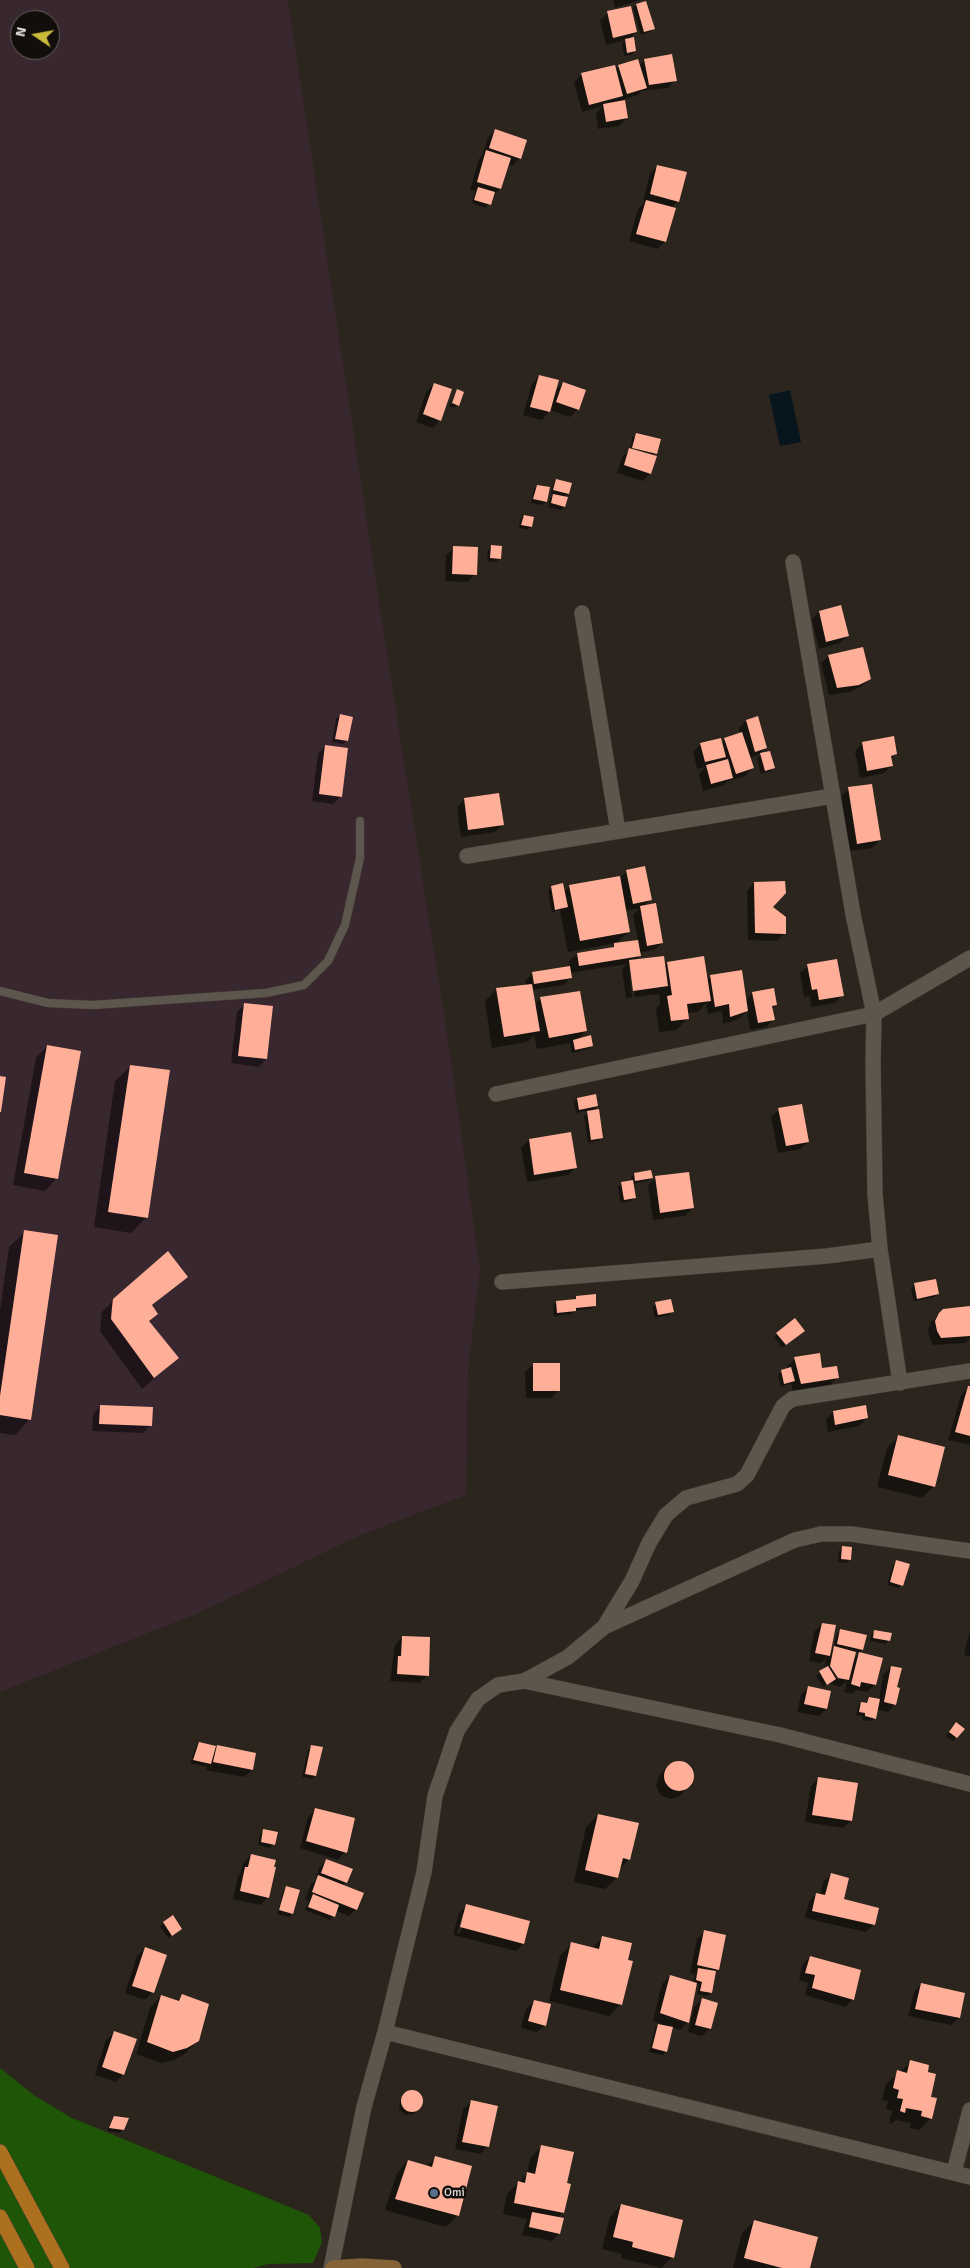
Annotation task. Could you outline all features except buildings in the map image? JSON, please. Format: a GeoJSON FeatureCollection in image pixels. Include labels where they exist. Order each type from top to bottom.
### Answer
{"type":"FeatureCollection","features":[{"type":"Feature","properties":{"kind":"main road"},"geometry":{"type":"LineString","coordinates":[[0,2152],[62,2268]]}},
{"type":"Feature","properties":{"kind":"main road"},"geometry":{"type":"LineString","coordinates":[[0,2217],[27,2268]]}},
{"type":"Feature","properties":{"kind":"main road"},"geometry":{"type":"LineString","coordinates":[[332,2268],[362,2266],[394,2268]]}},
{"type":"Feature","properties":{"kind":"street"},"geometry":{"type":"LineString","coordinates":[[793,562],[853,914],[874,1014],[875,1194],[880,1249],[900,1383]]}},
{"type":"Feature","properties":{"kind":"street"},"geometry":{"type":"LineString","coordinates":[[582,613],[618,831]]}},
{"type":"Feature","properties":{"kind":"street"},"geometry":{"type":"LineString","coordinates":[[467,856],[833,796]]}},
{"type":"Feature","properties":{"kind":"street"},"geometry":{"type":"LineString","coordinates":[[496,1094],[874,1014],[970,958]]}},
{"type":"Feature","properties":{"kind":"street"},"geometry":{"type":"LineString","coordinates":[[502,1282],[828,1256],[880,1249]]}},
{"type":"Feature","properties":{"kind":"street"},"geometry":{"type":"LineString","coordinates":[[604,1627],[632,1581],[648,1543],[666,1515],[686,1498],[737,1484],[747,1475],[756,1462],[783,1406],[792,1400],[970,1371]]}},
{"type":"Feature","properties":{"kind":"street"},"geometry":{"type":"LineString","coordinates":[[524,1682],[568,1657],[604,1627],[795,1540],[821,1534],[851,1534],[970,1551]]}},
{"type":"Feature","properties":{"kind":"street"},"geometry":{"type":"LineString","coordinates":[[332,2268],[364,2107],[385,2032],[424,1872],[435,1796],[457,1731],[478,1699],[498,1685],[524,1682],[780,1735],[970,1784]]}},
{"type":"Feature","properties":{"kind":"street"},"geometry":{"type":"LineString","coordinates":[[385,2032],[970,2177]]}},
{"type":"Feature","properties":{"kind":"street"},"geometry":{"type":"LineString","coordinates":[[954,2172],[970,2110]]}},
{"type":"Feature","properties":{"kind":"lane"},"geometry":{"type":"LineString","coordinates":[[0,992],[48,1003],[93,1005],[266,993],[304,985],[328,961],[345,925],[360,858],[360,821]]}},
{"type":"Feature","properties":{"kind":"shaded area"},"geometry":{"type":"Polygon","coordinates":[[[0,0],[288,0],[385,641],[451,1059],[480,1271],[468,1370],[466,1495],[361,1535],[196,1614],[0,1692],[0,0]]]}},
{"type":"Feature","properties":{"kind":"shaded area"},"geometry":{"type":"Polygon","coordinates":[[[790,390],[801,442],[780,446],[769,395],[790,390]]]}},
{"type":"Feature","properties":{"kind":"green space"},"geometry":{"type":"Polygon","coordinates":[[[0,2068],[35,2096],[72,2118],[309,2215],[320,2228],[322,2242],[313,2263],[268,2264],[254,2268],[0,2268],[0,2068]]]}},
{"type":"Feature","properties":{"kind":"place","name":"Omi"},"geometry":{"type":"Point","coordinates":[434,2193]}}]}
